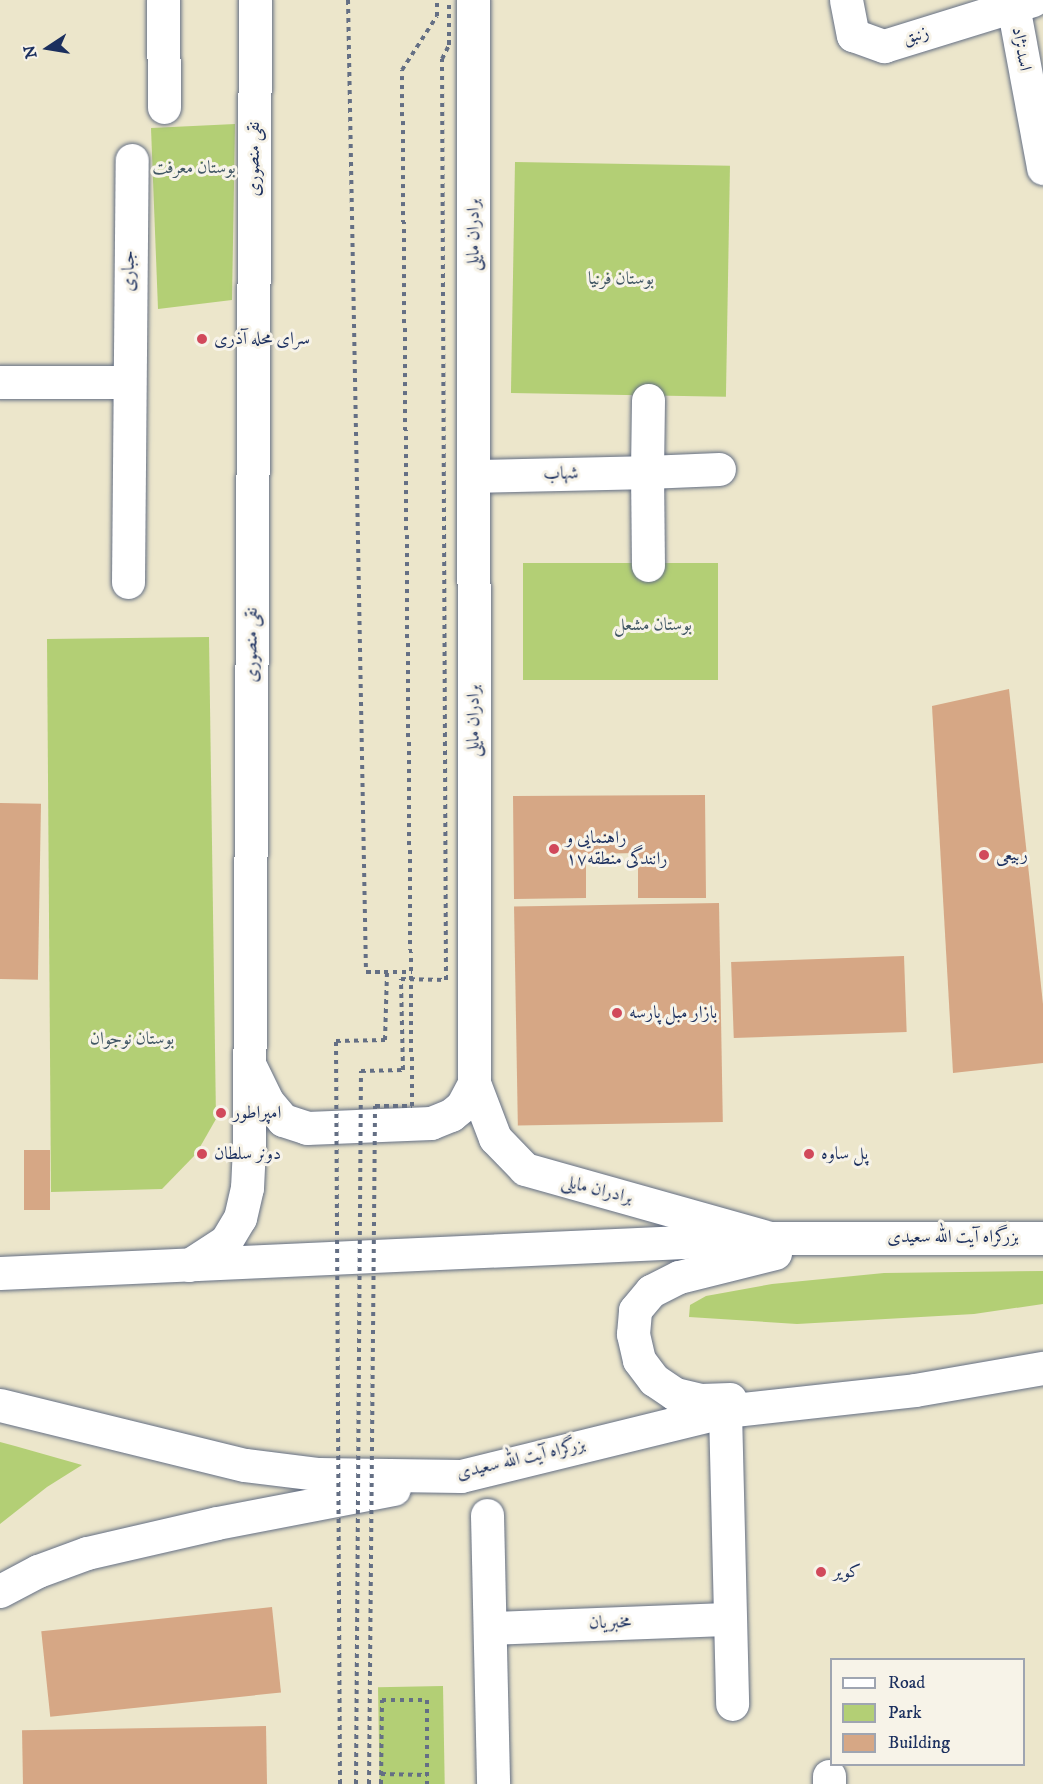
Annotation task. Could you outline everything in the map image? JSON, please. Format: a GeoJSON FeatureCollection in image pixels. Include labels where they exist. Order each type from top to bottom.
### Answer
{"type":"FeatureCollection","features":[{"type":"Feature","properties":{"kind":"main road"},"geometry":{"type":"LineString","coordinates":[[163,0],[164,107]]}},
{"type":"Feature","properties":{"kind":"main road","name":"نقی منصوری"},"geometry":{"type":"LineString","coordinates":[[189,1265],[226,1241],[240,1218],[247,1188],[251,1068],[255,0]]}},
{"type":"Feature","properties":{"kind":"main road","name":"برادران مایلی"},"geometry":{"type":"LineString","coordinates":[[473,0],[474,1083],[495,1138],[525,1169],[771,1238]]}},
{"type":"Feature","properties":{"kind":"main road","name":"زنبق"},"geometry":{"type":"LineString","coordinates":[[846,0],[854,35],[884,46],[1020,2]]}},
{"type":"Feature","properties":{"kind":"main road","name":"اسدنژاد"},"geometry":{"type":"LineString","coordinates":[[1020,2],[1043,168]]}},
{"type":"Feature","properties":{"kind":"main road","name":"جباری"},"geometry":{"type":"LineString","coordinates":[[128,582],[127,382],[132,160]]}},
{"type":"Feature","properties":{"kind":"main road"},"geometry":{"type":"LineString","coordinates":[[0,382],[127,382]]}},
{"type":"Feature","properties":{"kind":"main road"},"geometry":{"type":"LineString","coordinates":[[648,400],[648,565]]}},
{"type":"Feature","properties":{"kind":"main road","name":"شهاب"},"geometry":{"type":"LineString","coordinates":[[474,476],[719,469]]}},
{"type":"Feature","properties":{"kind":"main road"},"geometry":{"type":"LineString","coordinates":[[251,1068],[267,1101],[283,1119],[307,1128],[430,1123],[456,1110],[474,1083]]}},
{"type":"Feature","properties":{"kind":"main road"},"geometry":{"type":"LineString","coordinates":[[831,1397],[701,1400],[675,1394],[654,1380],[639,1360],[634,1326],[635,1310],[651,1291],[680,1276],[844,1237]]}},
{"type":"Feature","properties":{"kind":"main road","name":"بزرگراه آیت الله سعیدی"},"geometry":{"type":"LineString","coordinates":[[0,1273],[771,1238],[1043,1238]]}},
{"type":"Feature","properties":{"kind":"main road","name":"بزرگراه آیت الله سعیدی"},"geometry":{"type":"LineString","coordinates":[[0,1405],[246,1465],[318,1474],[461,1476],[725,1412],[831,1397],[915,1390],[1043,1368]]}},
{"type":"Feature","properties":{"kind":"main road"},"geometry":{"type":"LineString","coordinates":[[725,1412],[732,1704]]}},
{"type":"Feature","properties":{"kind":"main road"},"geometry":{"type":"LineString","coordinates":[[0,1591],[38,1571],[87,1553],[217,1523],[461,1476]]}},
{"type":"Feature","properties":{"kind":"main road"},"geometry":{"type":"LineString","coordinates":[[487,1515],[493,1784]]}},
{"type":"Feature","properties":{"kind":"main road","name":"مخبریان"},"geometry":{"type":"LineString","coordinates":[[491,1628],[729,1619]]}},
{"type":"Feature","properties":{"kind":"path"},"geometry":{"type":"LineString","coordinates":[[348,0],[366,972],[412,972]]}},
{"type":"Feature","properties":{"kind":"path"},"geometry":{"type":"LineString","coordinates":[[369,1784],[375,1106],[412,1106],[402,70],[437,16],[437,0]]}},
{"type":"Feature","properties":{"kind":"path"},"geometry":{"type":"LineString","coordinates":[[356,1784],[361,1071],[403,1070],[401,979],[446,980],[442,59],[450,45],[449,0]]}},
{"type":"Feature","properties":{"kind":"path"},"geometry":{"type":"LineString","coordinates":[[340,1784],[336,1041],[386,1040],[387,972]]}},
{"type":"Feature","properties":{"kind":"path"},"geometry":{"type":"LineString","coordinates":[[381,1784],[382,1700],[427,1700],[427,1784]]}},
{"type":"Feature","properties":{"kind":"path"},"geometry":{"type":"LineString","coordinates":[[381,1774],[427,1775]]}},
{"type":"Feature","properties":{"kind":"green space","name":"بوستان معرفت"},"geometry":{"type":"Polygon","coordinates":[[[235,124],[232,300],[158,309],[151,128],[235,124]]]}},
{"type":"Feature","properties":{"kind":"green space","name":"بوستان فرنیا"},"geometry":{"type":"Polygon","coordinates":[[[515,162],[730,166],[726,397],[511,393],[515,162]]]}},
{"type":"Feature","properties":{"kind":"green space","name":"بوستان مشعل"},"geometry":{"type":"Polygon","coordinates":[[[523,563],[718,563],[718,680],[523,680],[523,563]]]}},
{"type":"Feature","properties":{"kind":"green space","name":"بوستان نوجوان"},"geometry":{"type":"Polygon","coordinates":[[[209,637],[216,1119],[196,1154],[162,1189],[51,1192],[47,639],[209,637]]]}},
{"type":"Feature","properties":{"kind":"green space"},"geometry":{"type":"Polygon","coordinates":[[[1043,1271],[1043,1304],[974,1314],[797,1324],[689,1317],[690,1305],[706,1296],[772,1284],[884,1273],[1043,1271]]]}},
{"type":"Feature","properties":{"kind":"green space"},"geometry":{"type":"Polygon","coordinates":[[[0,1442],[82,1465],[47,1487],[0,1524],[0,1442]]]}},
{"type":"Feature","properties":{"kind":"green space"},"geometry":{"type":"Polygon","coordinates":[[[443,1686],[445,1784],[380,1784],[378,1687],[443,1686]]]}},
{"type":"Feature","properties":{"kind":"building","name":"ربیعی"},"geometry":{"type":"Polygon","coordinates":[[[1009,689],[1043,1004],[1043,1063],[953,1073],[932,706],[1009,689]]]}},
{"type":"Feature","properties":{"kind":"building"},"geometry":{"type":"Polygon","coordinates":[[[705,795],[706,898],[638,898],[638,853],[586,854],[586,898],[514,899],[513,796],[705,795]]]}},
{"type":"Feature","properties":{"kind":"building"},"geometry":{"type":"Polygon","coordinates":[[[0,803],[41,804],[38,980],[0,979],[0,803]]]}},
{"type":"Feature","properties":{"kind":"building","name":"بازار مبل پارسه"},"geometry":{"type":"Polygon","coordinates":[[[719,903],[723,1122],[518,1126],[514,907],[719,903]]]}},
{"type":"Feature","properties":{"kind":"building"},"geometry":{"type":"Polygon","coordinates":[[[904,956],[907,1032],[734,1038],[731,962],[904,956]]]}},
{"type":"Feature","properties":{"kind":"building"},"geometry":{"type":"Polygon","coordinates":[[[24,1150],[50,1150],[50,1210],[24,1210],[24,1150]]]}},
{"type":"Feature","properties":{"kind":"building"},"geometry":{"type":"Polygon","coordinates":[[[272,1607],[281,1693],[50,1717],[41,1631],[272,1607]]]}},
{"type":"Feature","properties":{"kind":"building"},"geometry":{"type":"Polygon","coordinates":[[[266,1726],[267,1784],[23,1784],[22,1730],[266,1726]]]}},
{"type":"Feature","properties":{"kind":"place","name":"سرای محله آذری"},"geometry":{"type":"Point","coordinates":[202,339]}},
{"type":"Feature","properties":{"kind":"place","name":"راهنمایی و رانندگی منطقه۱۷"},"geometry":{"type":"Point","coordinates":[554,849]}},
{"type":"Feature","properties":{"kind":"place","name":"ربیعی"},"geometry":{"type":"Point","coordinates":[984,855]}},
{"type":"Feature","properties":{"kind":"place","name":"بازار مبل پارسه"},"geometry":{"type":"Point","coordinates":[617,1013]}},
{"type":"Feature","properties":{"kind":"place","name":"امپراطور"},"geometry":{"type":"Point","coordinates":[221,1113]}},
{"type":"Feature","properties":{"kind":"place","name":"دونر سلطان"},"geometry":{"type":"Point","coordinates":[202,1154]}},
{"type":"Feature","properties":{"kind":"place","name":"پل ساوه"},"geometry":{"type":"Point","coordinates":[809,1154]}},
{"type":"Feature","properties":{"kind":"place","name":"کویر"},"geometry":{"type":"Point","coordinates":[821,1572]}}]}
